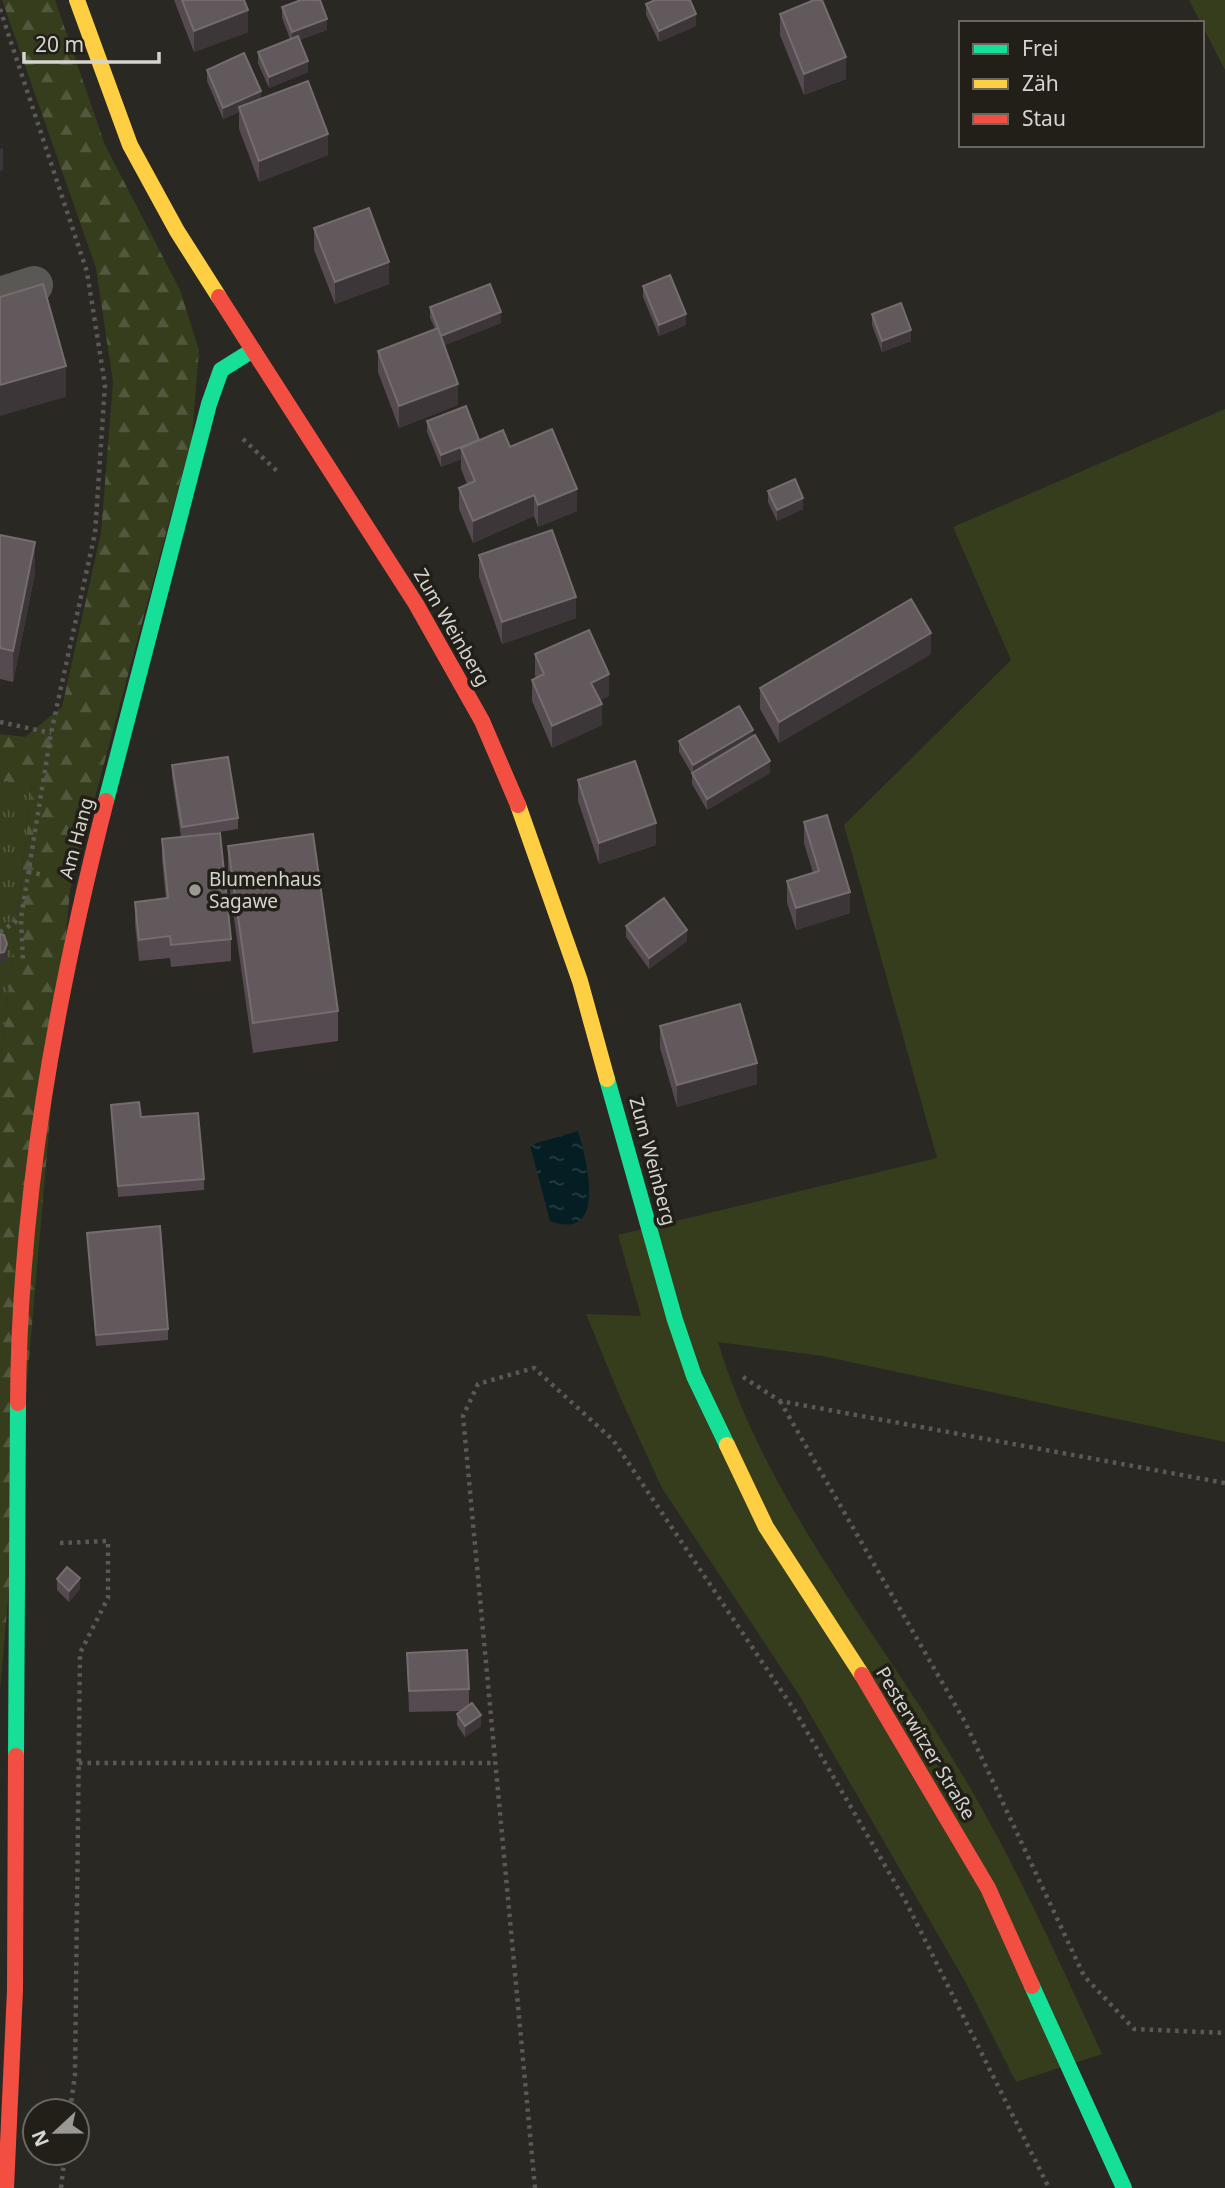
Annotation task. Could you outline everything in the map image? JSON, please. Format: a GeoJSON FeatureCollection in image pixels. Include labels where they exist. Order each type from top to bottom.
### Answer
{"type":"FeatureCollection","features":[{"type":"Feature","properties":{"kind":"street","name":"Zum Weinberg"},"geometry":{"type":"LineString","coordinates":[[77,0],[130,145],[177,231],[416,604],[482,721],[532,838],[580,981],[677,1328]]}},
{"type":"Feature","properties":{"kind":"street","name":"Am Hang"},"geometry":{"type":"LineString","coordinates":[[6,2188],[15,1990],[18,1365],[26,1253],[46,1068],[85,883],[209,404],[221,370],[253,351]]}},
{"type":"Feature","properties":{"kind":"street","name":"Pesterwitzer Straße"},"geometry":{"type":"LineString","coordinates":[[677,1328],[694,1376],[766,1527],[893,1723],[988,1888],[1124,2188]]}},
{"type":"Feature","properties":{"kind":"path"},"geometry":{"type":"LineString","coordinates":[[0,9],[87,272],[105,385],[95,533],[51,733],[21,918],[0,932]]}},
{"type":"Feature","properties":{"kind":"path"},"geometry":{"type":"LineString","coordinates":[[0,722],[51,733]]}},
{"type":"Feature","properties":{"kind":"path"},"geometry":{"type":"LineString","coordinates":[[535,2188],[463,1416],[478,1384],[534,1368],[613,1440],[795,1711],[905,1900],[1049,2188]]}},
{"type":"Feature","properties":{"kind":"path"},"geometry":{"type":"LineString","coordinates":[[737,1373],[780,1401],[1225,1483]]}},
{"type":"Feature","properties":{"kind":"path"},"geometry":{"type":"LineString","coordinates":[[780,1401],[965,1722],[1084,1976],[1134,2029],[1225,2033]]}},
{"type":"Feature","properties":{"kind":"path"},"geometry":{"type":"LineString","coordinates":[[72,2097],[75,2075],[80,1653],[108,1598],[108,1541],[81,1542]]}},
{"type":"Feature","properties":{"kind":"path"},"geometry":{"type":"LineString","coordinates":[[79,1763],[495,1763]]}},
{"type":"Feature","properties":{"kind":"path"},"geometry":{"type":"LineString","coordinates":[[61,2188],[63,2167]]}},
{"type":"Feature","properties":{"kind":"green space"},"geometry":{"type":"Polygon","coordinates":[[[2,0],[55,0],[105,145],[180,290],[199,350],[192,437],[70,890],[0,1691],[0,1064],[32,787],[0,780],[0,734],[25,737],[62,707],[101,533],[113,382],[96,268],[2,0]]]}},
{"type":"Feature","properties":{"kind":"green space"},"geometry":{"type":"Polygon","coordinates":[[[1189,0],[1225,0],[1225,70],[1204,29],[1204,21],[1200,21],[1189,0]]]}},
{"type":"Feature","properties":{"kind":"green space"},"geometry":{"type":"Polygon","coordinates":[[[1225,409],[1225,1442],[822,1356],[718,1342],[739,1401],[765,1458],[828,1567],[932,1726],[984,1812],[1037,1915],[1102,2054],[1016,2082],[966,1983],[799,1695],[662,1488],[586,1314],[641,1316],[618,1235],[937,1158],[844,825],[1011,660],[953,527],[1225,409]]]}},
{"type":"Feature","properties":{"kind":"green space"},"geometry":{"type":"Polygon","coordinates":[[[0,780],[32,786],[0,1064],[0,780]]]}},
{"type":"Feature","properties":{"kind":"water"},"geometry":{"type":"Polygon","coordinates":[[[578,1131],[589,1194],[587,1209],[580,1220],[568,1225],[550,1221],[530,1145],[578,1131]]]}},
{"type":"Feature","properties":{"kind":"building"},"geometry":{"type":"Polygon","coordinates":[[[182,0],[244,0],[248,10],[194,31],[182,0]]]}},
{"type":"Feature","properties":{"kind":"building"},"geometry":{"type":"Polygon","coordinates":[[[301,0],[320,0],[327,19],[292,32],[282,7],[301,0]]]}},
{"type":"Feature","properties":{"kind":"building"},"geometry":{"type":"Polygon","coordinates":[[[655,0],[690,0],[696,14],[659,31],[646,4],[655,0]]]}},
{"type":"Feature","properties":{"kind":"building"},"geometry":{"type":"Polygon","coordinates":[[[814,0],[822,0],[846,57],[804,74],[780,14],[814,0]]]}},
{"type":"Feature","properties":{"kind":"building"},"geometry":{"type":"Polygon","coordinates":[[[298,36],[308,61],[269,77],[258,52],[298,36]]]}},
{"type":"Feature","properties":{"kind":"building"},"geometry":{"type":"Polygon","coordinates":[[[244,53],[261,91],[223,108],[207,70],[244,53]]]}},
{"type":"Feature","properties":{"kind":"building"},"geometry":{"type":"Polygon","coordinates":[[[308,81],[328,134],[259,161],[239,107],[308,81]]]}},
{"type":"Feature","properties":{"kind":"building"},"geometry":{"type":"Polygon","coordinates":[[[369,208],[389,262],[335,282],[314,228],[369,208]]]}},
{"type":"Feature","properties":{"kind":"building"},"geometry":{"type":"Polygon","coordinates":[[[670,275],[686,314],[659,325],[643,286],[670,275]]]}},
{"type":"Feature","properties":{"kind":"building"},"geometry":{"type":"Polygon","coordinates":[[[43,284],[66,366],[0,385],[0,297],[43,284]]]}},
{"type":"Feature","properties":{"kind":"building"},"geometry":{"type":"Polygon","coordinates":[[[490,284],[501,312],[441,336],[430,307],[490,284]]]}},
{"type":"Feature","properties":{"kind":"building"},"geometry":{"type":"Polygon","coordinates":[[[901,303],[911,330],[882,341],[872,314],[901,303]]]}},
{"type":"Feature","properties":{"kind":"building"},"geometry":{"type":"Polygon","coordinates":[[[438,328],[458,384],[399,406],[378,351],[438,328]]]}},
{"type":"Feature","properties":{"kind":"building"},"geometry":{"type":"Polygon","coordinates":[[[466,406],[479,440],[441,455],[427,421],[466,406]]]}},
{"type":"Feature","properties":{"kind":"building"},"geometry":{"type":"Polygon","coordinates":[[[552,429],[577,489],[538,505],[534,495],[473,521],[459,488],[475,481],[461,448],[503,430],[510,447],[552,429]]]}},
{"type":"Feature","properties":{"kind":"building"},"geometry":{"type":"Polygon","coordinates":[[[795,479],[803,498],[777,510],[768,491],[795,479]]]}},
{"type":"Feature","properties":{"kind":"building"},"geometry":{"type":"Polygon","coordinates":[[[552,530],[576,597],[502,622],[479,555],[552,530]]]}},
{"type":"Feature","properties":{"kind":"building"},"geometry":{"type":"Polygon","coordinates":[[[0,535],[35,542],[13,651],[0,648],[0,535]]]}},
{"type":"Feature","properties":{"kind":"building"},"geometry":{"type":"Polygon","coordinates":[[[911,599],[931,633],[779,722],[760,688],[911,599]]]}},
{"type":"Feature","properties":{"kind":"building"},"geometry":{"type":"Polygon","coordinates":[[[589,630],[609,674],[591,683],[602,704],[552,726],[532,680],[544,674],[535,654],[589,630]]]}},
{"type":"Feature","properties":{"kind":"building"},"geometry":{"type":"Polygon","coordinates":[[[739,706],[753,730],[693,765],[679,741],[739,706]]]}},
{"type":"Feature","properties":{"kind":"building"},"geometry":{"type":"Polygon","coordinates":[[[755,735],[770,761],[707,799],[692,773],[755,735]]]}},
{"type":"Feature","properties":{"kind":"building"},"geometry":{"type":"Polygon","coordinates":[[[228,757],[238,818],[182,827],[172,765],[228,757]]]}},
{"type":"Feature","properties":{"kind":"building"},"geometry":{"type":"Polygon","coordinates":[[[635,761],[656,823],[599,843],[578,780],[635,761]]]}},
{"type":"Feature","properties":{"kind":"building"},"geometry":{"type":"Polygon","coordinates":[[[827,815],[850,892],[796,908],[787,881],[819,871],[804,822],[827,815]]]}},
{"type":"Feature","properties":{"kind":"building","name":"Blumenhaus Sagawe"},"geometry":{"type":"Polygon","coordinates":[[[220,833],[231,939],[171,945],[170,936],[139,940],[135,902],[168,898],[162,839],[220,833]]]}},
{"type":"Feature","properties":{"kind":"building"},"geometry":{"type":"Polygon","coordinates":[[[313,834],[338,1011],[253,1023],[228,846],[313,834]]]}},
{"type":"Feature","properties":{"kind":"building"},"geometry":{"type":"Polygon","coordinates":[[[664,898],[687,930],[649,958],[626,926],[664,898]]]}},
{"type":"Feature","properties":{"kind":"building"},"geometry":{"type":"Polygon","coordinates":[[[0,934],[4,935],[7,944],[4,952],[0,953],[0,934]]]}},
{"type":"Feature","properties":{"kind":"building"},"geometry":{"type":"Polygon","coordinates":[[[740,1004],[757,1063],[677,1085],[660,1026],[740,1004]]]}},
{"type":"Feature","properties":{"kind":"building"},"geometry":{"type":"Polygon","coordinates":[[[139,1102],[141,1117],[198,1113],[204,1179],[118,1186],[111,1105],[139,1102]]]}},
{"type":"Feature","properties":{"kind":"building"},"geometry":{"type":"Polygon","coordinates":[[[160,1226],[168,1329],[96,1335],[87,1233],[160,1226]]]}},
{"type":"Feature","properties":{"kind":"building"},"geometry":{"type":"Polygon","coordinates":[[[67,1567],[80,1578],[69,1591],[57,1579],[67,1567]]]}},
{"type":"Feature","properties":{"kind":"building"},"geometry":{"type":"Polygon","coordinates":[[[467,1650],[469,1689],[409,1691],[407,1653],[467,1650]]]}},
{"type":"Feature","properties":{"kind":"building"},"geometry":{"type":"Polygon","coordinates":[[[472,1703],[481,1715],[465,1726],[457,1714],[472,1703]]]}},
{"type":"Feature","properties":{"kind":"traffic: fast"},"geometry":{"type":"LineString","coordinates":[[106,801],[209,404],[221,370],[253,350]]}},
{"type":"Feature","properties":{"kind":"traffic: fast"},"geometry":{"type":"LineString","coordinates":[[607,1079],[675,1320],[694,1376],[727,1445]]}},
{"type":"Feature","properties":{"kind":"traffic: fast"},"geometry":{"type":"LineString","coordinates":[[16,1756],[18,1403]]}},
{"type":"Feature","properties":{"kind":"traffic: fast"},"geometry":{"type":"LineString","coordinates":[[1032,1986],[1124,2188]]}},
{"type":"Feature","properties":{"kind":"traffic: slow"},"geometry":{"type":"LineString","coordinates":[[77,0],[130,145],[177,231],[219,297]]}},
{"type":"Feature","properties":{"kind":"traffic: slow"},"geometry":{"type":"LineString","coordinates":[[518,805],[580,981],[607,1079]]}},
{"type":"Feature","properties":{"kind":"traffic: slow"},"geometry":{"type":"LineString","coordinates":[[727,1445],[766,1527],[862,1675]]}},
{"type":"Feature","properties":{"kind":"traffic: jam"},"geometry":{"type":"LineString","coordinates":[[219,297],[416,604],[482,721],[518,805]]}},
{"type":"Feature","properties":{"kind":"traffic: jam"},"geometry":{"type":"LineString","coordinates":[[18,1403],[25,1251],[44,1099],[71,949],[106,801]]}},
{"type":"Feature","properties":{"kind":"traffic: jam"},"geometry":{"type":"LineString","coordinates":[[862,1675],[988,1888],[1032,1986]]}},
{"type":"Feature","properties":{"kind":"traffic: jam"},"geometry":{"type":"LineString","coordinates":[[6,2188],[15,1990],[16,1756]]}},
{"type":"Feature","properties":{"kind":"place","name":"Blumenhaus Sagawe"},"geometry":{"type":"Point","coordinates":[195,890]}}]}
